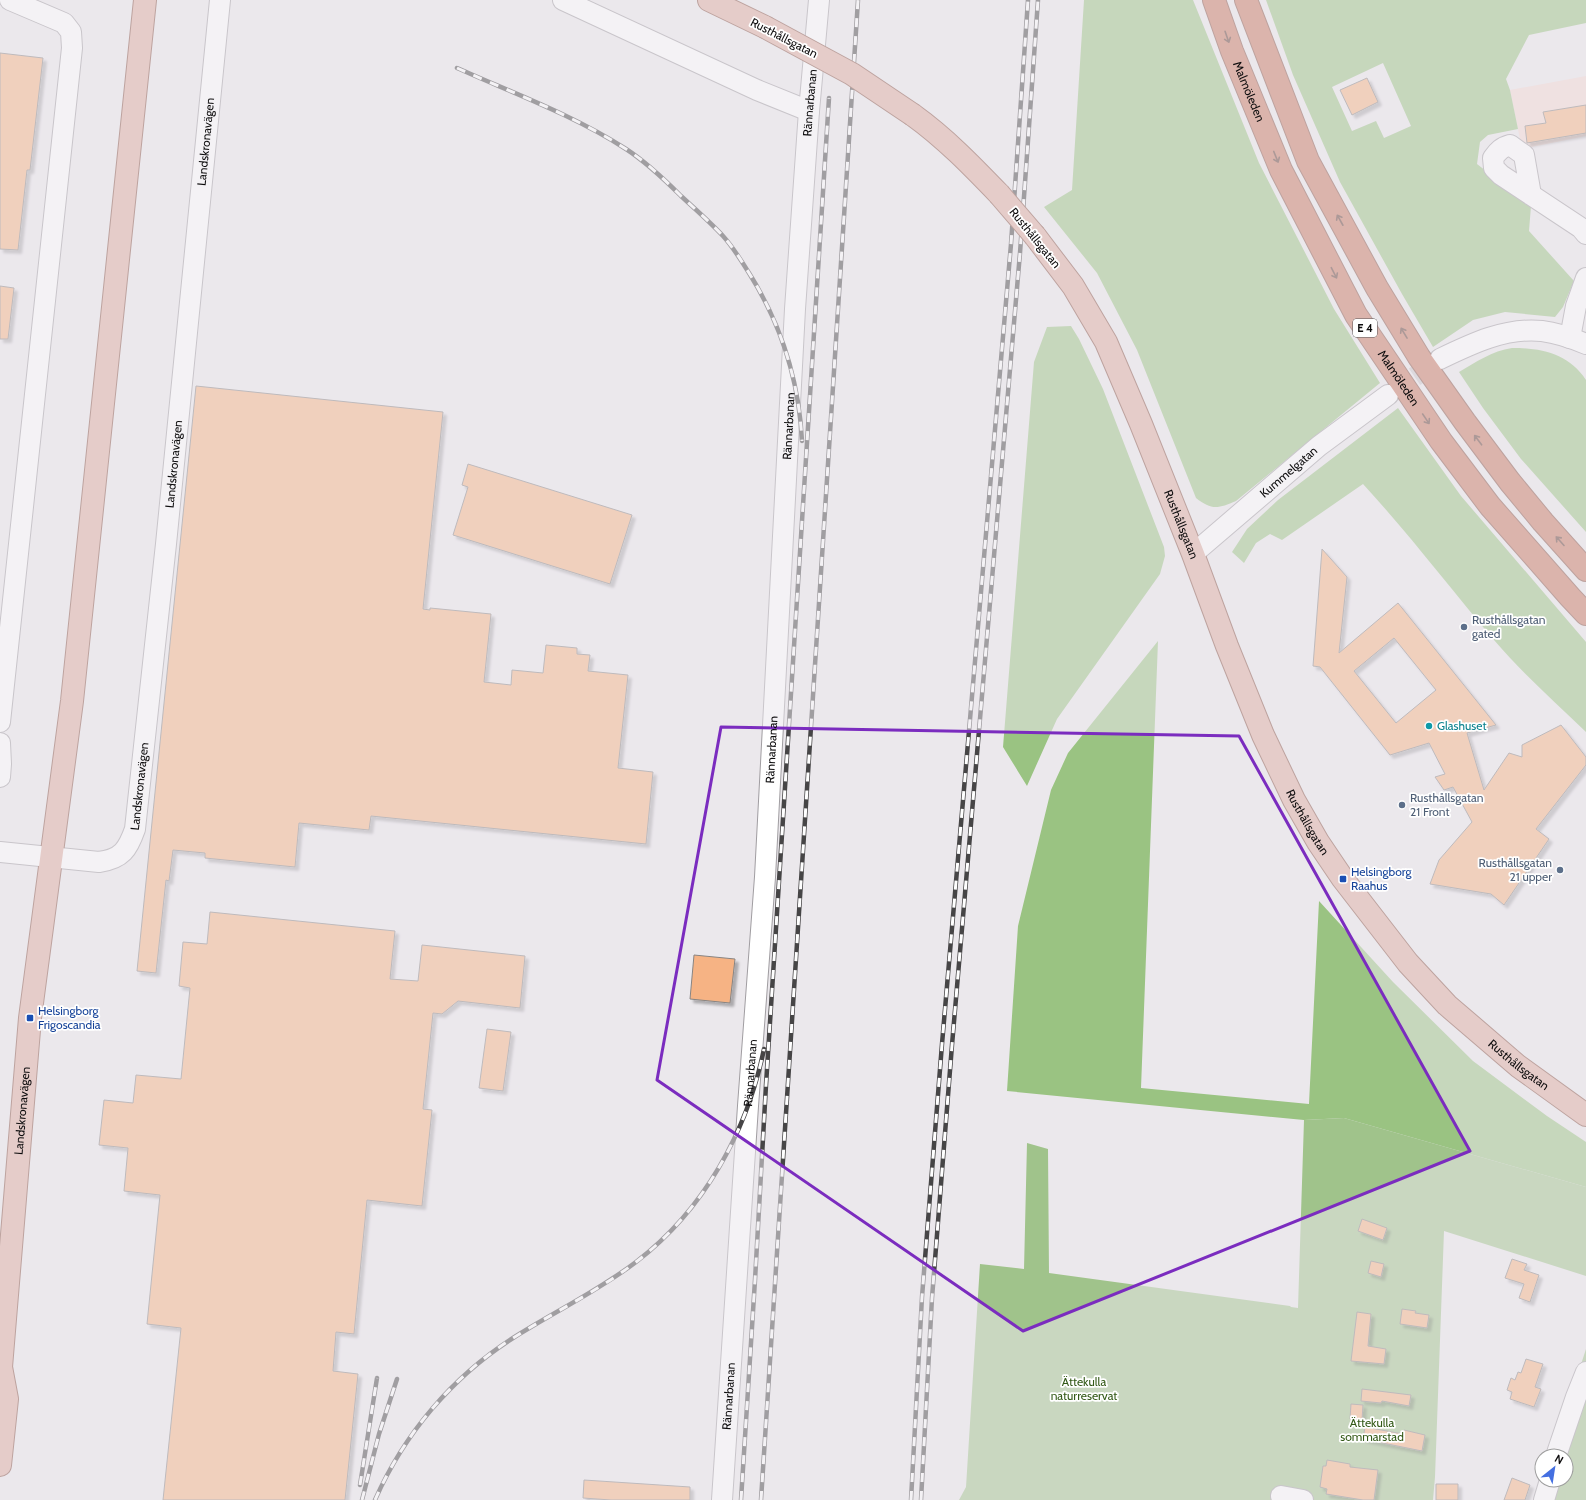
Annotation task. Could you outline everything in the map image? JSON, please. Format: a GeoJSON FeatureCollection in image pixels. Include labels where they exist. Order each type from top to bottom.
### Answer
{"type":"FeatureCollection","features":[{"type":"Feature","properties":{"kind":"highway","name":"Malmöleden"},"geometry":{"type":"LineString","coordinates":[[1214,0],[1232,51],[1281,170],[1356,315],[1441,441],[1486,500],[1586,614]]}},
{"type":"Feature","properties":{"kind":"highway","name":"E 4"},"geometry":{"type":"LineString","coordinates":[[1246,0],[1308,161],[1377,288],[1411,345],[1465,422],[1510,482],[1586,570]]}},
{"type":"Feature","properties":{"kind":"main road","name":"Landskronavägen"},"geometry":{"type":"LineString","coordinates":[[0,1465],[7,1399],[0,1368],[30,1018],[72,701],[145,0]]}},
{"type":"Feature","properties":{"kind":"main road","name":"Rusthållsgatan"},"geometry":{"type":"LineString","coordinates":[[709,0],[765,27],[852,74],[913,115],[940,136],[964,158],[999,194],[1035,236],[1073,286],[1106,342],[1141,424],[1193,554],[1227,646],[1263,735],[1294,800],[1318,842],[1343,879],[1408,963],[1447,1005],[1518,1066],[1586,1115]]}},
{"type":"Feature","properties":{"kind":"street"},"geometry":{"type":"LineString","coordinates":[[0,722],[71,63],[72,42],[70,32],[64,23],[10,0]]}},
{"type":"Feature","properties":{"kind":"street","name":"Landskronavägen"},"geometry":{"type":"LineString","coordinates":[[0,852],[99,862],[109,861],[117,857],[126,849],[135,829],[166,544],[220,0]]}},
{"type":"Feature","properties":{"kind":"street"},"geometry":{"type":"LineString","coordinates":[[563,0],[757,90],[809,111]]}},
{"type":"Feature","properties":{"kind":"street","name":"Rännarbanan"},"geometry":{"type":"LineString","coordinates":[[722,1500],[765,877],[786,503],[795,309],[809,111],[819,0]]}},
{"type":"Feature","properties":{"kind":"street"},"geometry":{"type":"LineString","coordinates":[[1531,195],[1581,228],[1586,234]]}},
{"type":"Feature","properties":{"kind":"street"},"geometry":{"type":"LineString","coordinates":[[1440,359],[1469,345],[1488,338],[1525,331],[1542,331],[1578,341],[1576,306],[1586,278]]}},
{"type":"Feature","properties":{"kind":"street","name":"Kummelgatan"},"geometry":{"type":"LineString","coordinates":[[1193,554],[1319,446],[1388,395]]}},
{"type":"Feature","properties":{"kind":"street"},"geometry":{"type":"LineString","coordinates":[[0,743],[0,776]]}},
{"type":"Feature","properties":{"kind":"street"},"geometry":{"type":"LineString","coordinates":[[1559,1448],[1586,1372]]}},
{"type":"Feature","properties":{"kind":"street"},"geometry":{"type":"LineString","coordinates":[[1544,1500],[1548,1488]]}},
{"type":"Feature","properties":{"kind":"street"},"geometry":{"type":"LineString","coordinates":[[1281,1496],[1303,1500]]}},
{"type":"Feature","properties":{"kind":"highlighted area"},"geometry":{"type":"Polygon","coordinates":[[[721,727],[1239,736],[1470,1151],[1023,1331],[657,1080],[721,727]]]}},
{"type":"Feature","properties":{"kind":"shaded area"},"geometry":{"type":"Polygon","coordinates":[[[1586,76],[1586,136],[1522,149],[1510,90],[1586,76]]]}},
{"type":"Feature","properties":{"kind":"green space"},"geometry":{"type":"Polygon","coordinates":[[[1084,0],[1193,0],[1259,163],[1334,309],[1380,383],[1236,501],[1224,506],[1215,507],[1206,505],[1196,498],[1137,350],[1097,273],[1044,207],[1072,190],[1084,0]]]}},
{"type":"Feature","properties":{"kind":"green space"},"geometry":{"type":"Polygon","coordinates":[[[1266,0],[1586,0],[1586,23],[1529,35],[1506,79],[1510,90],[1518,129],[1488,135],[1480,142],[1477,164],[1531,206],[1529,231],[1574,281],[1563,307],[1555,317],[1505,312],[1473,320],[1433,347],[1340,182],[1293,75],[1266,0]],[[1383,63],[1332,87],[1352,131],[1376,121],[1384,138],[1411,126],[1383,63]]]}},
{"type":"Feature","properties":{"kind":"green space"},"geometry":{"type":"Polygon","coordinates":[[[1071,326],[1079,339],[1103,389],[1164,547],[1165,556],[1160,574],[1057,719],[1027,786],[1003,747],[1034,362],[1047,327],[1071,326]]]}},
{"type":"Feature","properties":{"kind":"green space"},"geometry":{"type":"Polygon","coordinates":[[[1512,348],[1534,349],[1554,354],[1571,364],[1586,380],[1586,532],[1521,459],[1483,408],[1459,372],[1491,354],[1512,348]]]}},
{"type":"Feature","properties":{"kind":"green space"},"geometry":{"type":"Polygon","coordinates":[[[1398,408],[1461,496],[1586,642],[1586,732],[1505,652],[1397,522],[1363,484],[1282,540],[1270,534],[1256,543],[1244,563],[1232,552],[1247,529],[1278,500],[1398,408]]]}},
{"type":"Feature","properties":{"kind":"green space"},"geometry":{"type":"Polygon","coordinates":[[[1158,641],[1141,1088],[1309,1104],[1319,901],[1393,982],[1473,1061],[1547,1116],[1586,1142],[1586,1187],[1344,1118],[1304,1120],[1007,1091],[1018,926],[1051,790],[1068,753],[1158,641]]]}},
{"type":"Feature","properties":{"kind":"green space"},"geometry":{"type":"Polygon","coordinates":[[[1344,1118],[1586,1187],[1586,1276],[1444,1231],[1433,1500],[959,1500],[966,1487],[980,1264],[1024,1269],[1027,1143],[1048,1149],[1049,1273],[1298,1308],[1304,1120],[1344,1118]]]}},
{"type":"Feature","properties":{"kind":"green space"},"geometry":{"type":"Polygon","coordinates":[[[1586,1349],[1586,1500],[1536,1500],[1540,1488],[1574,1488],[1574,1448],[1554,1448],[1586,1349]]]}},
{"type":"Feature","properties":{"kind":"building"},"geometry":{"type":"Polygon","coordinates":[[[0,53],[43,58],[30,170],[27,170],[18,250],[0,249],[0,53]]]}},
{"type":"Feature","properties":{"kind":"building"},"geometry":{"type":"Polygon","coordinates":[[[1367,78],[1378,102],[1352,115],[1340,90],[1367,78]]]}},
{"type":"Feature","properties":{"kind":"building"},"geometry":{"type":"Polygon","coordinates":[[[1586,105],[1586,133],[1527,143],[1525,126],[1546,123],[1543,112],[1586,105]]]}},
{"type":"Feature","properties":{"kind":"building"},"geometry":{"type":"Polygon","coordinates":[[[0,286],[14,288],[8,339],[0,339],[0,286]]]}},
{"type":"Feature","properties":{"kind":"building"},"geometry":{"type":"Polygon","coordinates":[[[196,386],[443,412],[423,609],[430,610],[430,608],[491,614],[484,682],[511,685],[512,670],[543,673],[546,645],[577,648],[577,654],[590,655],[588,671],[628,675],[618,768],[653,772],[646,844],[371,816],[369,830],[299,823],[295,867],[205,858],[205,853],[173,850],[169,881],[166,880],[156,973],[137,971],[196,386]]]}},
{"type":"Feature","properties":{"kind":"building"},"geometry":{"type":"Polygon","coordinates":[[[468,464],[632,515],[610,584],[453,535],[468,487],[462,485],[468,464]]]}},
{"type":"Feature","properties":{"kind":"building","name":"Glashuset"},"geometry":{"type":"Polygon","coordinates":[[[1322,549],[1347,577],[1339,653],[1398,603],[1496,725],[1467,733],[1484,790],[1509,753],[1522,757],[1522,745],[1561,725],[1586,757],[1586,765],[1536,829],[1549,839],[1504,905],[1491,894],[1430,884],[1439,860],[1472,822],[1453,787],[1444,790],[1435,777],[1445,774],[1429,743],[1390,755],[1320,667],[1313,666],[1322,549]],[[1394,638],[1354,671],[1396,723],[1436,690],[1394,638]]]}},
{"type":"Feature","properties":{"kind":"building"},"geometry":{"type":"Polygon","coordinates":[[[210,912],[395,931],[390,979],[418,981],[422,945],[525,956],[520,1008],[458,1001],[442,1014],[433,1013],[423,1109],[432,1110],[422,1206],[367,1200],[354,1334],[336,1332],[333,1371],[358,1374],[345,1500],[163,1500],[181,1328],[147,1324],[160,1195],[124,1191],[128,1148],[99,1145],[104,1100],[133,1103],[136,1075],[181,1079],[190,988],[179,986],[183,942],[207,944],[210,912]]]}},
{"type":"Feature","properties":{"kind":"building"},"geometry":{"type":"Polygon","coordinates":[[[694,955],[735,959],[730,1003],[690,999],[694,955]]]}},
{"type":"Feature","properties":{"kind":"building"},"geometry":{"type":"Polygon","coordinates":[[[487,1029],[511,1032],[503,1091],[479,1088],[487,1029]]]}},
{"type":"Feature","properties":{"kind":"building"},"geometry":{"type":"Polygon","coordinates":[[[1362,1219],[1387,1228],[1383,1240],[1358,1231],[1362,1219]]]}},
{"type":"Feature","properties":{"kind":"building"},"geometry":{"type":"Polygon","coordinates":[[[1512,1259],[1527,1264],[1524,1270],[1539,1275],[1530,1302],[1519,1298],[1524,1284],[1505,1278],[1512,1259]]]}},
{"type":"Feature","properties":{"kind":"building"},"geometry":{"type":"Polygon","coordinates":[[[1371,1261],[1384,1264],[1381,1277],[1368,1273],[1371,1261]]]}},
{"type":"Feature","properties":{"kind":"building"},"geometry":{"type":"Polygon","coordinates":[[[1402,1309],[1429,1315],[1427,1328],[1400,1324],[1402,1309]]]}},
{"type":"Feature","properties":{"kind":"building"},"geometry":{"type":"Polygon","coordinates":[[[1357,1312],[1371,1314],[1368,1346],[1386,1349],[1384,1364],[1351,1361],[1357,1312]]]}},
{"type":"Feature","properties":{"kind":"building"},"geometry":{"type":"Polygon","coordinates":[[[1526,1359],[1543,1364],[1535,1387],[1541,1389],[1534,1407],[1510,1399],[1512,1392],[1507,1390],[1511,1378],[1515,1380],[1518,1372],[1521,1373],[1526,1359]]]}},
{"type":"Feature","properties":{"kind":"building"},"geometry":{"type":"Polygon","coordinates":[[[1362,1389],[1411,1395],[1409,1406],[1382,1401],[1381,1403],[1361,1401],[1362,1389]]]}},
{"type":"Feature","properties":{"kind":"building"},"geometry":{"type":"Polygon","coordinates":[[[1351,1404],[1363,1405],[1362,1420],[1350,1419],[1351,1404]]]}},
{"type":"Feature","properties":{"kind":"building"},"geometry":{"type":"Polygon","coordinates":[[[1365,1427],[1403,1434],[1404,1430],[1425,1435],[1422,1451],[1363,1439],[1365,1427]]]}},
{"type":"Feature","properties":{"kind":"building"},"geometry":{"type":"Polygon","coordinates":[[[1327,1460],[1350,1464],[1350,1467],[1378,1470],[1374,1500],[1363,1500],[1326,1494],[1327,1489],[1320,1487],[1323,1466],[1326,1466],[1327,1460]]]}},
{"type":"Feature","properties":{"kind":"building"},"geometry":{"type":"Polygon","coordinates":[[[1512,1478],[1530,1485],[1525,1500],[1504,1500],[1512,1478]]]}},
{"type":"Feature","properties":{"kind":"building"},"geometry":{"type":"Polygon","coordinates":[[[584,1480],[690,1487],[690,1500],[611,1500],[583,1498],[584,1480]]]}},
{"type":"Feature","properties":{"kind":"building"},"geometry":{"type":"Polygon","coordinates":[[[1436,1484],[1458,1484],[1458,1500],[1436,1500],[1436,1484]]]}},
{"type":"Feature","properties":{"kind":"tunnel"},"geometry":{"type":"LineString","coordinates":[[1390,394],[1440,359]]}},
{"type":"Feature","properties":{"kind":"railway"},"geometry":{"type":"LineString","coordinates":[[761,1500],[858,0]]}},
{"type":"Feature","properties":{"kind":"railway"},"geometry":{"type":"LineString","coordinates":[[911,1500],[922,1297],[942,1044],[1011,244],[1028,0]]}},
{"type":"Feature","properties":{"kind":"railway"},"geometry":{"type":"LineString","coordinates":[[921,1500],[932,1298],[952,1045],[1020,253],[1038,0]]}},
{"type":"Feature","properties":{"kind":"railway"},"geometry":{"type":"LineString","coordinates":[[457,68],[564,115],[626,149],[655,171],[723,236],[740,258],[760,292],[779,333],[797,397],[802,441]]}},
{"type":"Feature","properties":{"kind":"railway"},"geometry":{"type":"LineString","coordinates":[[741,1500],[829,98]]}},
{"type":"Feature","properties":{"kind":"railway"},"geometry":{"type":"LineString","coordinates":[[375,1500],[400,1452],[415,1430],[450,1389],[470,1370],[491,1353],[528,1328],[621,1273],[660,1241],[682,1218],[702,1194],[734,1139],[746,1110],[764,1049]]}},
{"type":"Feature","properties":{"kind":"railway"},"geometry":{"type":"LineString","coordinates":[[360,1485],[377,1378]]}},
{"type":"Feature","properties":{"kind":"railway"},"geometry":{"type":"LineString","coordinates":[[362,1500],[379,1434],[397,1379]]}},
{"type":"Feature","properties":{"kind":"place","name":"Rusthållsgatan gated"},"geometry":{"type":"Point","coordinates":[1464,627]}},
{"type":"Feature","properties":{"kind":"place","name":"Glashuset"},"geometry":{"type":"Point","coordinates":[1429,726]}},
{"type":"Feature","properties":{"kind":"place","name":"Rusthållsgatan 21 Front"},"geometry":{"type":"Point","coordinates":[1402,805]}},
{"type":"Feature","properties":{"kind":"place","name":"Rusthållsgatan 21 upper"},"geometry":{"type":"Point","coordinates":[1560,870]}},
{"type":"Feature","properties":{"kind":"place","name":"Helsingborg Raahus"},"geometry":{"type":"Point","coordinates":[1343,879]}},
{"type":"Feature","properties":{"kind":"place","name":"Helsingborg Frigoscandia"},"geometry":{"type":"Point","coordinates":[30,1018]}},
{"type":"Feature","properties":{"kind":"park label","name":"Ättekulla naturreservat"},"geometry":{"type":"Point","coordinates":[1084,1389]}},
{"type":"Feature","properties":{"kind":"park label","name":"Ättekulla sommarstad"},"geometry":{"type":"Point","coordinates":[1372,1430]}}]}
